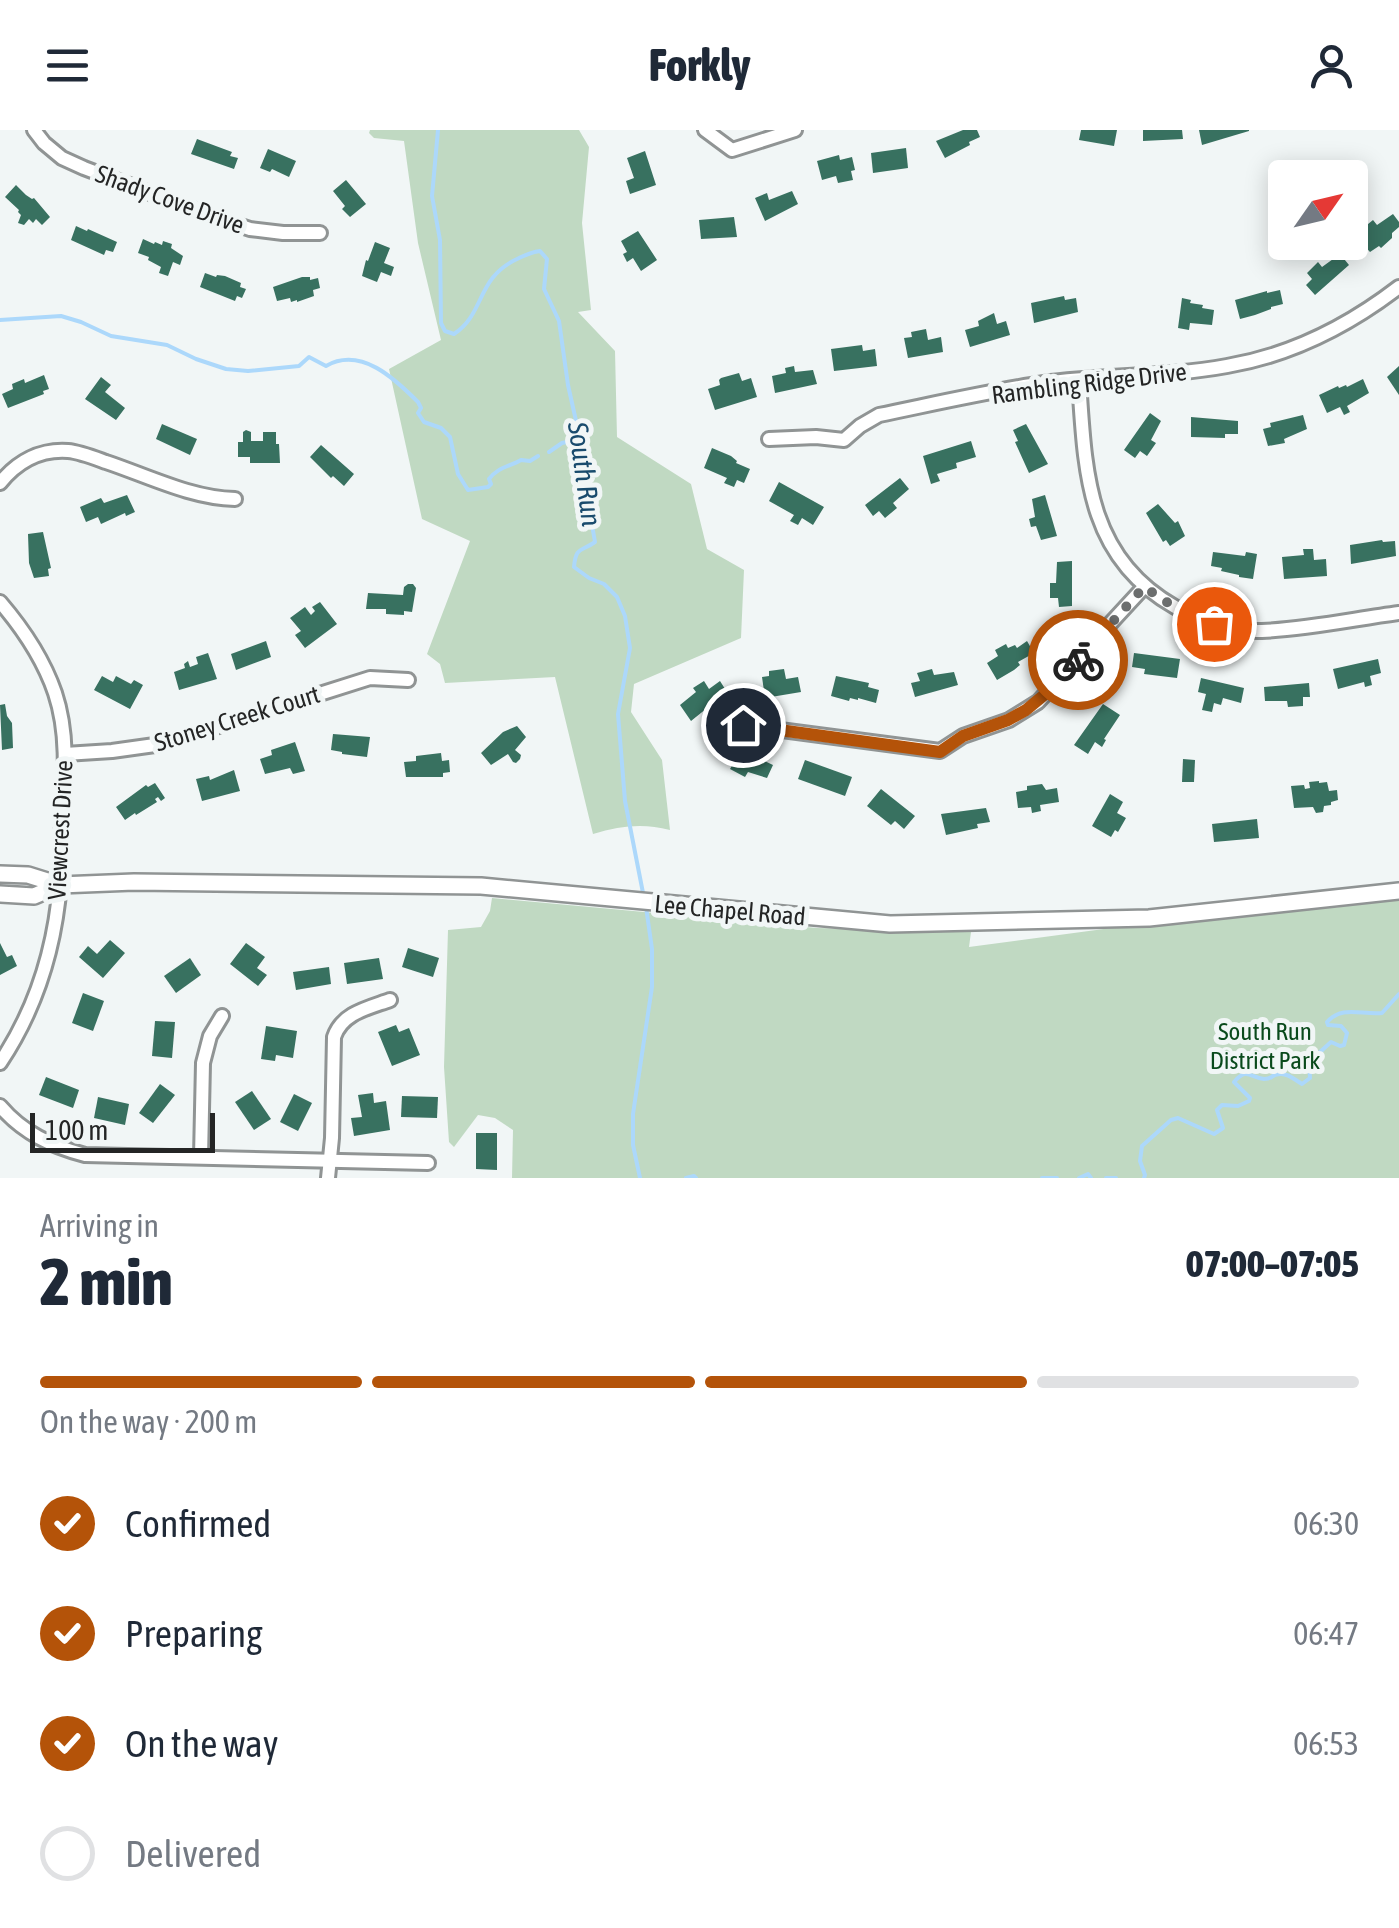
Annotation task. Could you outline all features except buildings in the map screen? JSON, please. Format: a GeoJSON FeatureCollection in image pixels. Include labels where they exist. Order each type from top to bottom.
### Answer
{"type":"FeatureCollection","features":[{"type":"Feature","properties":{"kind":"main road","name":"Lee Chapel Road"},"geometry":{"type":"LineString","coordinates":[[0,874],[28,875],[60,885],[134,882],[481,886],[890,924],[1189,915],[1399,891]]}},
{"type":"Feature","properties":{"kind":"main road","name":"Lee Chapel Road"},"geometry":{"type":"LineString","coordinates":[[0,894],[34,896],[60,885]]}},
{"type":"Feature","properties":{"kind":"street","name":"Shady Cove Drive"},"geometry":{"type":"LineString","coordinates":[[34,130],[55,153],[84,168],[250,229],[320,232]]}},
{"type":"Feature","properties":{"kind":"street"},"geometry":{"type":"LineString","coordinates":[[706,130],[732,150],[795,130]]}},
{"type":"Feature","properties":{"kind":"street","name":"Rambling Ridge Drive"},"geometry":{"type":"LineString","coordinates":[[769,439],[844,440],[878,415],[1044,383],[1199,370],[1264,358],[1322,337],[1354,320],[1399,287]]}},
{"type":"Feature","properties":{"kind":"street"},"geometry":{"type":"LineString","coordinates":[[1079,380],[1089,488],[1096,513],[1115,552],[1144,587],[1159,598],[1198,619],[1247,630],[1399,612]]}},
{"type":"Feature","properties":{"kind":"street"},"geometry":{"type":"LineString","coordinates":[[0,483],[26,459],[69,451],[206,496],[235,499]]}},
{"type":"Feature","properties":{"kind":"street"},"geometry":{"type":"LineString","coordinates":[[743,725],[940,752],[963,736],[1008,720],[1038,702],[1144,587]]}},
{"type":"Feature","properties":{"kind":"street","name":"Viewcrest Drive"},"geometry":{"type":"LineString","coordinates":[[0,602],[26,634],[46,669],[62,720],[65,754],[60,885],[51,945],[27,1018],[0,1063]]}},
{"type":"Feature","properties":{"kind":"street","name":"Stoney Creek Court"},"geometry":{"type":"LineString","coordinates":[[65,754],[162,744],[370,678],[408,680]]}},
{"type":"Feature","properties":{"kind":"street"},"geometry":{"type":"LineString","coordinates":[[328,1178],[334,1037],[338,1026],[350,1015],[390,1000]]}},
{"type":"Feature","properties":{"kind":"street"},"geometry":{"type":"LineString","coordinates":[[201,1157],[203,1062],[210,1036],[222,1016]]}},
{"type":"Feature","properties":{"kind":"street"},"geometry":{"type":"LineString","coordinates":[[0,1106],[26,1130],[62,1149],[100,1156],[428,1163]]}},
{"type":"Feature","properties":{"kind":"green space"},"geometry":{"type":"Polygon","coordinates":[[[370,130],[579,130],[589,147],[582,223],[591,310],[578,312],[615,351],[617,437],[691,484],[707,549],[744,570],[741,638],[634,684],[631,712],[662,760],[670,830],[632,826],[593,834],[555,677],[445,683],[440,664],[427,654],[470,541],[422,519],[389,369],[441,340],[418,243],[404,141],[374,138],[370,130]]]}},
{"type":"Feature","properties":{"kind":"green space","name":"South Run District Park"},"geometry":{"type":"Polygon","coordinates":[[[1399,897],[1399,1178],[512,1178],[513,1130],[495,1118],[478,1115],[454,1147],[449,1142],[444,1067],[448,930],[481,927],[492,898],[817,928],[971,932],[969,947],[1141,924],[1340,907],[1399,897]]]}},
{"type":"Feature","properties":{"kind":"waterway","name":"South Run"},"geometry":{"type":"LineString","coordinates":[[438,130],[432,196],[440,240],[441,323],[445,331],[454,334],[464,326],[487,286],[504,267],[537,251],[547,259],[544,289],[559,321],[568,385],[591,488],[595,542],[578,552],[574,567],[604,584],[617,597],[625,616],[630,648],[618,714],[625,801],[644,898]]}},
{"type":"Feature","properties":{"kind":"waterway"},"geometry":{"type":"LineString","coordinates":[[0,320],[61,316],[111,336],[167,345],[226,369],[299,366],[309,357],[326,366],[339,361],[364,363],[399,384],[418,402],[418,413],[424,422],[441,428],[450,437],[458,474],[468,490],[488,487],[489,479],[500,470],[538,456]]}},
{"type":"Feature","properties":{"kind":"waterway"},"geometry":{"type":"LineString","coordinates":[[549,452],[567,442],[572,448],[583,450]]}},
{"type":"Feature","properties":{"kind":"waterway","name":"South Run"},"geometry":{"type":"LineString","coordinates":[[640,1178],[633,1145],[633,1114],[652,987],[646,907]]}},
{"type":"Feature","properties":{"kind":"waterway"},"geometry":{"type":"LineString","coordinates":[[1144,1178],[1142,1146],[1171,1120],[1178,1118],[1214,1134],[1223,1128],[1217,1110],[1222,1105],[1238,1106],[1249,1101],[1234,1082],[1238,1077],[1245,1074],[1267,1079],[1283,1074],[1302,1084],[1310,1078],[1309,1062],[1331,1042],[1344,1045],[1347,1033],[1341,1026],[1327,1022],[1345,1012],[1382,1013],[1399,994]]}},
{"type":"Feature","properties":{"kind":"waterway"},"geometry":{"type":"LineString","coordinates":[[1079,1178],[1088,1174],[1091,1178]]}},
{"type":"Feature","properties":{"kind":"waterway"},"geometry":{"type":"LineString","coordinates":[[686,1178],[696,1178]]}},
{"type":"Feature","properties":{"kind":"waterway"},"geometry":{"type":"LineString","coordinates":[[1042,1178],[1057,1178]]}},
{"type":"Feature","properties":{"kind":"waterway"},"geometry":{"type":"LineString","coordinates":[[1106,1178],[1116,1178]]}},
{"type":"Feature","properties":{"kind":"way so far"},"geometry":{"type":"LineString","coordinates":[[1078,660],[1144,587],[1182,612],[1214,624]]}},
{"type":"Feature","properties":{"kind":"route"},"geometry":{"type":"LineString","coordinates":[[743,725],[940,752],[963,736],[1008,720],[1038,702],[1078,660]]}}]}
